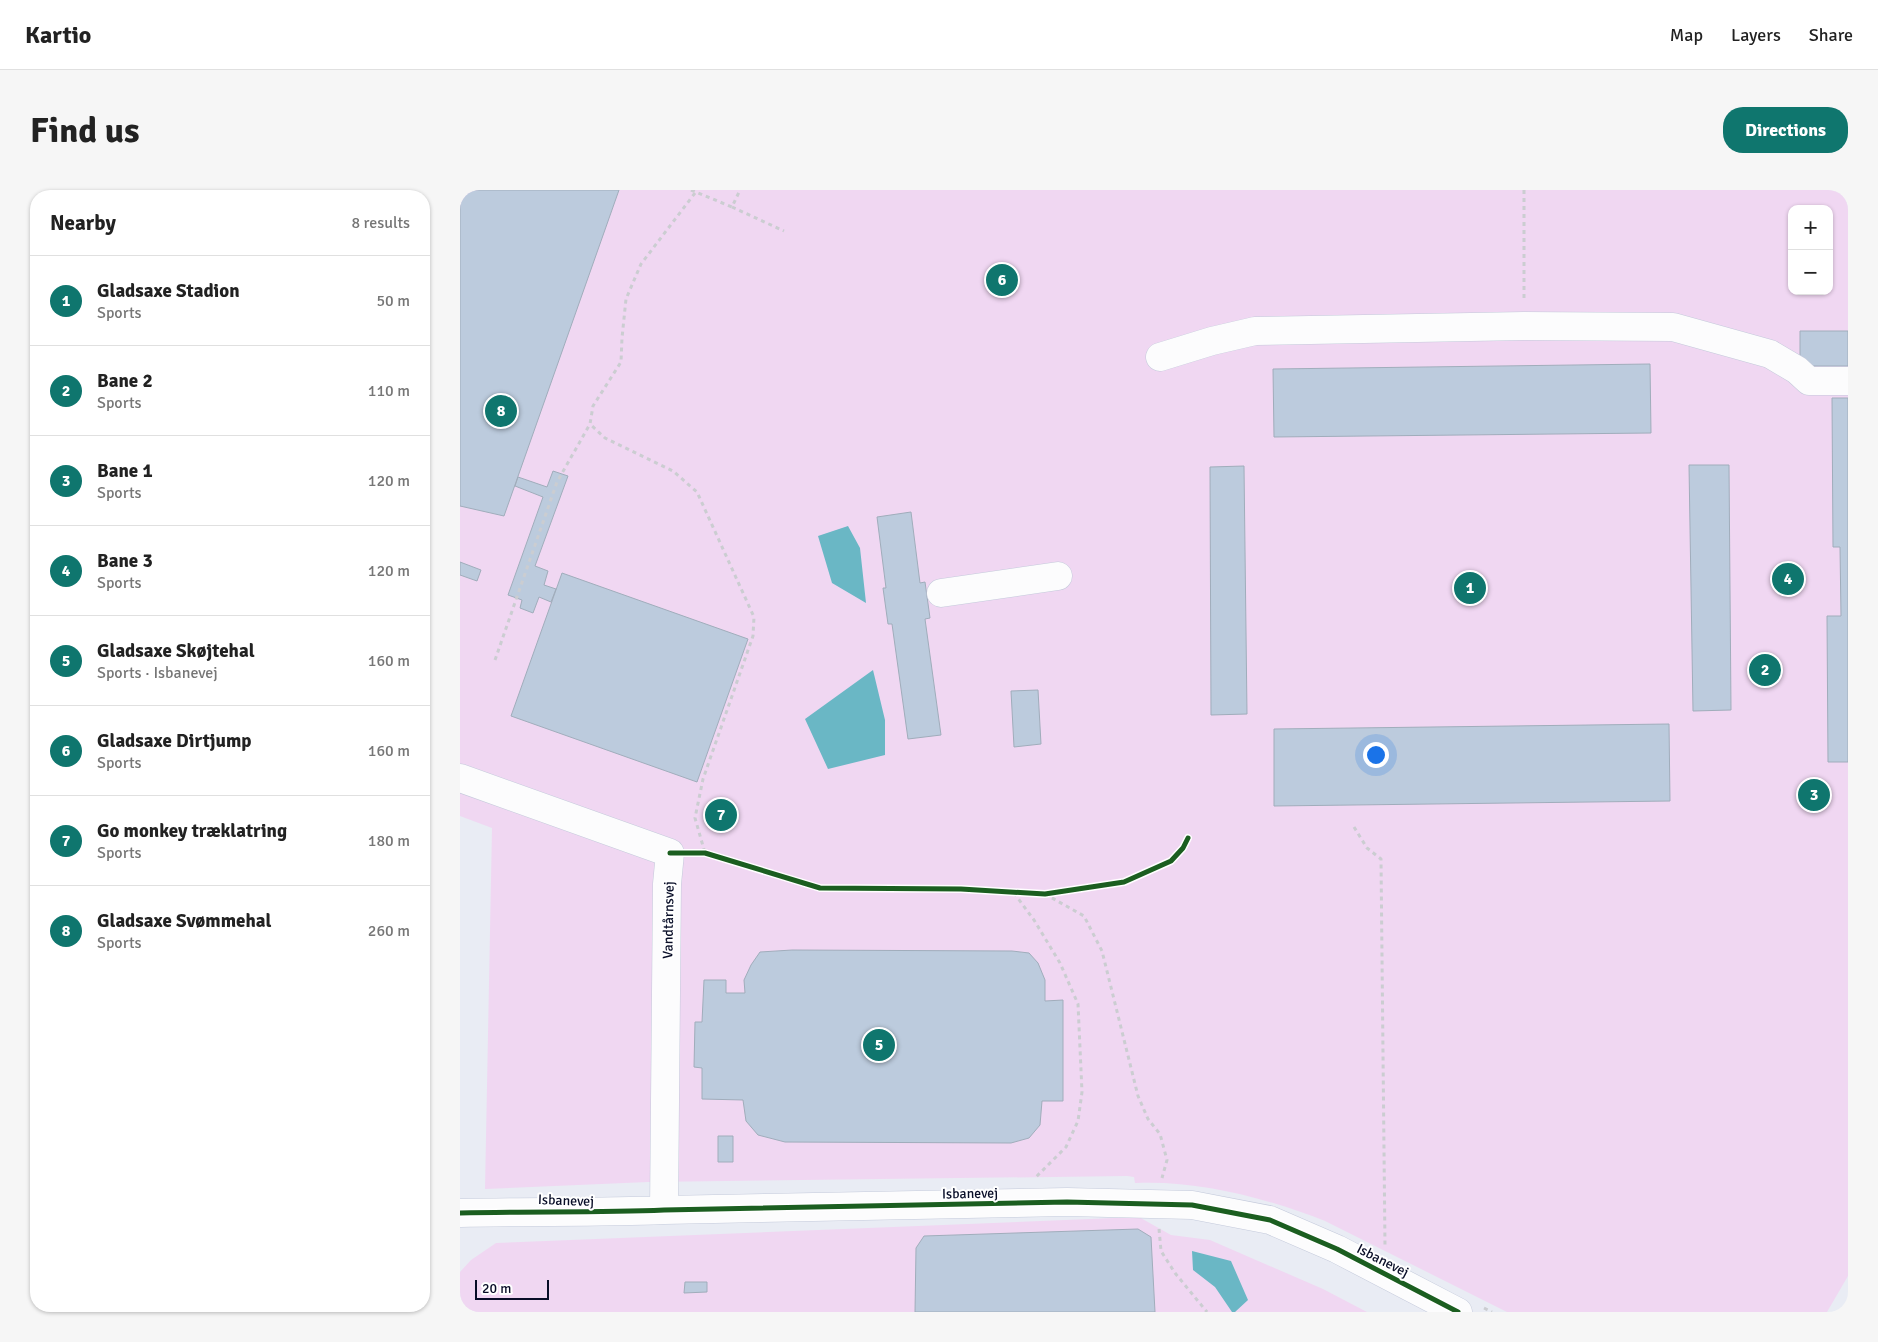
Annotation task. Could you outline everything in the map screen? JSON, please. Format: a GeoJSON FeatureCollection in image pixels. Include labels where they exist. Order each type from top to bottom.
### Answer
{"type":"FeatureCollection","features":[{"type":"Feature","properties":{"kind":"street"},"geometry":{"type":"LineString","coordinates":[[1160,357],[1212,341],[1255,331],[1524,326],[1673,327],[1770,354],[1797,370],[1808,381],[1848,381]]}},
{"type":"Feature","properties":{"kind":"street"},"geometry":{"type":"LineString","coordinates":[[941,593],[1058,576]]}},
{"type":"Feature","properties":{"kind":"street"},"geometry":{"type":"LineString","coordinates":[[460,778],[670,853]]}},
{"type":"Feature","properties":{"kind":"street","name":"Vandtårnsvej"},"geometry":{"type":"LineString","coordinates":[[664,1210],[670,853]]}},
{"type":"Feature","properties":{"kind":"street","name":"Isbanevej"},"geometry":{"type":"LineString","coordinates":[[460,1213],[532,1211],[600,1213],[1067,1202],[1192,1205],[1270,1220],[1337,1249],[1458,1312]]}},
{"type":"Feature","properties":{"kind":"path"},"geometry":{"type":"LineString","coordinates":[[691,190],[784,231]]}},
{"type":"Feature","properties":{"kind":"path"},"geometry":{"type":"LineString","coordinates":[[732,207],[740,190]]}},
{"type":"Feature","properties":{"kind":"path"},"geometry":{"type":"LineString","coordinates":[[1524,190],[1524,326]]}},
{"type":"Feature","properties":{"kind":"path"},"geometry":{"type":"LineString","coordinates":[[495,660],[557,482],[590,424],[593,406],[622,362],[622,338],[626,299],[641,264],[695,193]]}},
{"type":"Feature","properties":{"kind":"path"},"geometry":{"type":"LineString","coordinates":[[590,424],[605,438],[672,470],[697,492],[754,617],[753,636],[703,780],[695,818],[705,853]]}},
{"type":"Feature","properties":{"kind":"path"},"geometry":{"type":"LineString","coordinates":[[1354,827],[1367,848],[1381,859],[1385,1248]]}},
{"type":"Feature","properties":{"kind":"path"},"geometry":{"type":"LineString","coordinates":[[670,853],[705,853],[715,856]]}},
{"type":"Feature","properties":{"kind":"path"},"geometry":{"type":"LineString","coordinates":[[1005,892],[1022,893]]}},
{"type":"Feature","properties":{"kind":"path"},"geometry":{"type":"LineString","coordinates":[[1014,893],[1034,920],[1060,963],[1078,1004],[1082,1092],[1078,1120],[1066,1147],[1033,1180],[1021,1203]]}},
{"type":"Feature","properties":{"kind":"path"},"geometry":{"type":"LineString","coordinates":[[1037,894],[1055,893]]}},
{"type":"Feature","properties":{"kind":"path"},"geometry":{"type":"LineString","coordinates":[[1045,894],[1084,916],[1102,951],[1138,1096],[1148,1119],[1160,1134],[1167,1160],[1159,1185]]}},
{"type":"Feature","properties":{"kind":"path"},"geometry":{"type":"LineString","coordinates":[[1159,1228],[1161,1251],[1175,1273],[1207,1312]]}},
{"type":"Feature","properties":{"kind":"shaded area"},"geometry":{"type":"Polygon","coordinates":[[[460,190],[1848,190],[1848,1276],[1827,1312],[1507,1312],[1325,1221],[1303,1213],[1232,1192],[1183,1184],[1135,1183],[1134,1177],[1127,1176],[648,1182],[485,1189],[492,828],[460,816],[460,190]]]}},
{"type":"Feature","properties":{"kind":"shaded area"},"geometry":{"type":"Polygon","coordinates":[[[1139,1217],[1171,1235],[1210,1240],[1323,1289],[1367,1312],[460,1312],[460,1272],[471,1260],[496,1243],[1139,1217]]]}},
{"type":"Feature","properties":{"kind":"water"},"geometry":{"type":"Polygon","coordinates":[[[848,526],[860,548],[866,603],[832,583],[818,536],[848,526]]]}},
{"type":"Feature","properties":{"kind":"water"},"geometry":{"type":"Polygon","coordinates":[[[873,670],[885,720],[885,755],[828,769],[805,719],[873,670]]]}},
{"type":"Feature","properties":{"kind":"water"},"geometry":{"type":"Polygon","coordinates":[[[1192,1251],[1231,1261],[1248,1300],[1235,1312],[1232,1312],[1215,1287],[1193,1270],[1192,1251]]]}},
{"type":"Feature","properties":{"kind":"building"},"geometry":{"type":"Polygon","coordinates":[[[460,190],[619,190],[504,516],[460,506],[460,190]]]}},
{"type":"Feature","properties":{"kind":"building"},"geometry":{"type":"Polygon","coordinates":[[[1800,331],[1848,331],[1848,366],[1800,366],[1800,331]]]}},
{"type":"Feature","properties":{"kind":"building"},"geometry":{"type":"Polygon","coordinates":[[[1650,364],[1651,433],[1274,437],[1273,369],[1650,364]]]}},
{"type":"Feature","properties":{"kind":"building"},"geometry":{"type":"Polygon","coordinates":[[[1832,398],[1848,398],[1848,762],[1828,762],[1827,616],[1841,616],[1840,547],[1833,547],[1832,398]]]}},
{"type":"Feature","properties":{"kind":"building"},"geometry":{"type":"Polygon","coordinates":[[[1689,465],[1729,465],[1731,710],[1693,711],[1689,465]]]}},
{"type":"Feature","properties":{"kind":"building"},"geometry":{"type":"Polygon","coordinates":[[[1244,466],[1247,714],[1211,715],[1210,467],[1244,466]]]}},
{"type":"Feature","properties":{"kind":"building"},"geometry":{"type":"Polygon","coordinates":[[[553,471],[568,476],[535,566],[548,571],[544,585],[556,589],[551,602],[539,597],[533,613],[520,608],[522,600],[508,595],[543,497],[515,486],[518,477],[547,487],[553,471]]]}},
{"type":"Feature","properties":{"kind":"building"},"geometry":{"type":"Polygon","coordinates":[[[911,512],[920,583],[925,582],[930,618],[925,619],[941,735],[908,739],[892,624],[888,624],[883,588],[886,588],[877,517],[911,512]]]}},
{"type":"Feature","properties":{"kind":"building"},"geometry":{"type":"Polygon","coordinates":[[[460,562],[481,570],[477,581],[460,575],[460,562]]]}},
{"type":"Feature","properties":{"kind":"building"},"geometry":{"type":"Polygon","coordinates":[[[562,573],[748,639],[697,782],[511,716],[562,573]]]}},
{"type":"Feature","properties":{"kind":"building"},"geometry":{"type":"Polygon","coordinates":[[[1038,690],[1041,744],[1014,747],[1011,691],[1038,690]]]}},
{"type":"Feature","properties":{"kind":"building"},"geometry":{"type":"Polygon","coordinates":[[[1669,724],[1670,801],[1274,806],[1274,729],[1669,724]]]}},
{"type":"Feature","properties":{"kind":"building"},"geometry":{"type":"Polygon","coordinates":[[[792,950],[1012,951],[1029,953],[1038,963],[1045,980],[1045,1001],[1063,1000],[1063,1101],[1042,1101],[1040,1125],[1029,1138],[1011,1143],[785,1142],[758,1135],[746,1121],[743,1100],[702,1099],[702,1068],[694,1067],[695,1022],[702,1022],[704,980],[726,980],[726,993],[745,993],[744,980],[760,952],[792,950]]]}},
{"type":"Feature","properties":{"kind":"building"},"geometry":{"type":"Polygon","coordinates":[[[718,1136],[733,1136],[733,1162],[718,1162],[718,1136]]]}},
{"type":"Feature","properties":{"kind":"building"},"geometry":{"type":"Polygon","coordinates":[[[1138,1229],[1151,1237],[1155,1312],[915,1312],[916,1248],[924,1236],[1138,1229]]]}},
{"type":"Feature","properties":{"kind":"building"},"geometry":{"type":"Polygon","coordinates":[[[685,1282],[707,1282],[707,1292],[684,1293],[685,1282]]]}},
{"type":"Feature","properties":{"kind":"cycle path"},"geometry":{"type":"LineString","coordinates":[[670,853],[705,853],[820,888],[961,889],[1045,894],[1124,882],[1171,861],[1183,848],[1188,838]]}},
{"type":"Feature","properties":{"kind":"cycle path"},"geometry":{"type":"LineString","coordinates":[[460,1213],[1067,1202],[1192,1205],[1270,1220],[1337,1249],[1458,1312]]}},
{"type":"Feature","properties":{"kind":"place","name":"Gladsaxe Dirtjump"},"geometry":{"type":"Point","coordinates":[1002,280]}},
{"type":"Feature","properties":{"kind":"place","name":"Gladsaxe Svømmehal"},"geometry":{"type":"Point","coordinates":[501,411]}},
{"type":"Feature","properties":{"kind":"place","name":"Bane 3"},"geometry":{"type":"Point","coordinates":[1788,579]}},
{"type":"Feature","properties":{"kind":"place","name":"Gladsaxe Stadion"},"geometry":{"type":"Point","coordinates":[1470,588]}},
{"type":"Feature","properties":{"kind":"place","name":"Bane 2"},"geometry":{"type":"Point","coordinates":[1765,670]}},
{"type":"Feature","properties":{"kind":"place","name":"Bane 1"},"geometry":{"type":"Point","coordinates":[1814,795]}},
{"type":"Feature","properties":{"kind":"place","name":"Go monkey træklatring"},"geometry":{"type":"Point","coordinates":[721,815]}},
{"type":"Feature","properties":{"kind":"place","name":"Gladsaxe Skøjtehal"},"geometry":{"type":"Point","coordinates":[879,1045]}}]}
